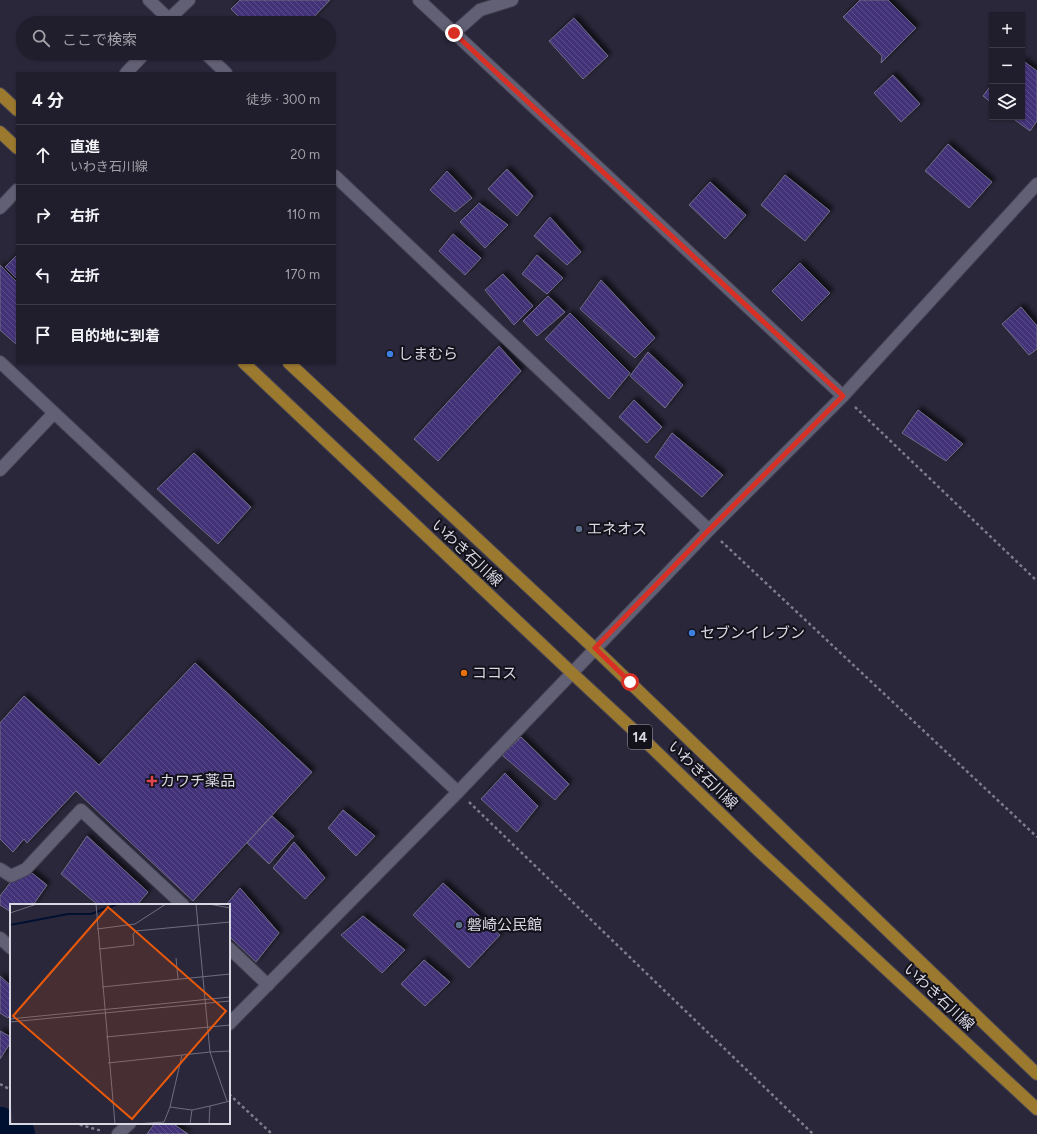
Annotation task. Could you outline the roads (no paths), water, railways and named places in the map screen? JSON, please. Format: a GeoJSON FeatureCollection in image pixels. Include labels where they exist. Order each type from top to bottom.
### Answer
{"type":"FeatureCollection","features":[{"type":"Feature","properties":{"kind":"main road"},"geometry":{"type":"LineString","coordinates":[[0,94],[16,109]]}},
{"type":"Feature","properties":{"kind":"main road"},"geometry":{"type":"LineString","coordinates":[[0,132],[16,147]]}},
{"type":"Feature","properties":{"kind":"main road","name":"いわき石川線"},"geometry":{"type":"LineString","coordinates":[[245,364],[572,674],[642,738],[759,851],[1037,1109]]}},
{"type":"Feature","properties":{"kind":"main road","name":"いわき石川線"},"geometry":{"type":"LineString","coordinates":[[290,364],[595,648],[1037,1074]]}},
{"type":"Feature","properties":{"kind":"street"},"geometry":{"type":"LineString","coordinates":[[149,0],[164,16]]}},
{"type":"Feature","properties":{"kind":"street"},"geometry":{"type":"LineString","coordinates":[[175,16],[189,0]]}},
{"type":"Feature","properties":{"kind":"street"},"geometry":{"type":"LineString","coordinates":[[419,0],[843,396]]}},
{"type":"Feature","properties":{"kind":"street"},"geometry":{"type":"LineString","coordinates":[[454,33],[480,10],[512,0]]}},
{"type":"Feature","properties":{"kind":"street"},"geometry":{"type":"LineString","coordinates":[[127,72],[138,60]]}},
{"type":"Feature","properties":{"kind":"street"},"geometry":{"type":"LineString","coordinates":[[212,60],[225,72]]}},
{"type":"Feature","properties":{"kind":"street"},"geometry":{"type":"LineString","coordinates":[[336,177],[709,530]]}},
{"type":"Feature","properties":{"kind":"street"},"geometry":{"type":"LineString","coordinates":[[230,1023],[458,792],[709,530],[843,396],[1037,184]]}},
{"type":"Feature","properties":{"kind":"street"},"geometry":{"type":"LineString","coordinates":[[0,208],[16,191]]}},
{"type":"Feature","properties":{"kind":"street"},"geometry":{"type":"LineString","coordinates":[[0,362],[458,792]]}},
{"type":"Feature","properties":{"kind":"street"},"geometry":{"type":"LineString","coordinates":[[0,470],[54,413]]}},
{"type":"Feature","properties":{"kind":"street"},"geometry":{"type":"LineString","coordinates":[[0,869],[11,876],[26,869],[81,810],[182,904]]}},
{"type":"Feature","properties":{"kind":"street"},"geometry":{"type":"LineString","coordinates":[[0,938],[10,947]]}},
{"type":"Feature","properties":{"kind":"street"},"geometry":{"type":"LineString","coordinates":[[230,949],[268,985]]}},
{"type":"Feature","properties":{"kind":"street"},"geometry":{"type":"LineString","coordinates":[[118,1134],[129,1124]]}},
{"type":"Feature","properties":{"kind":"waterway"},"geometry":{"type":"LineString","coordinates":[[0,1126],[16,1134]]}},
{"type":"Feature","properties":{"kind":"place","name":"しまむら"},"geometry":{"type":"Point","coordinates":[390,354]}},
{"type":"Feature","properties":{"kind":"place","name":"エネオス"},"geometry":{"type":"Point","coordinates":[579,529]}},
{"type":"Feature","properties":{"kind":"place","name":"セブンイレブン"},"geometry":{"type":"Point","coordinates":[692,633]}},
{"type":"Feature","properties":{"kind":"place","name":"ココス"},"geometry":{"type":"Point","coordinates":[464,673]}},
{"type":"Feature","properties":{"kind":"place","name":"カワチ薬品"},"geometry":{"type":"Point","coordinates":[152,781]}},
{"type":"Feature","properties":{"kind":"place","name":"磐崎公民館"},"geometry":{"type":"Point","coordinates":[459,925]}}]}
